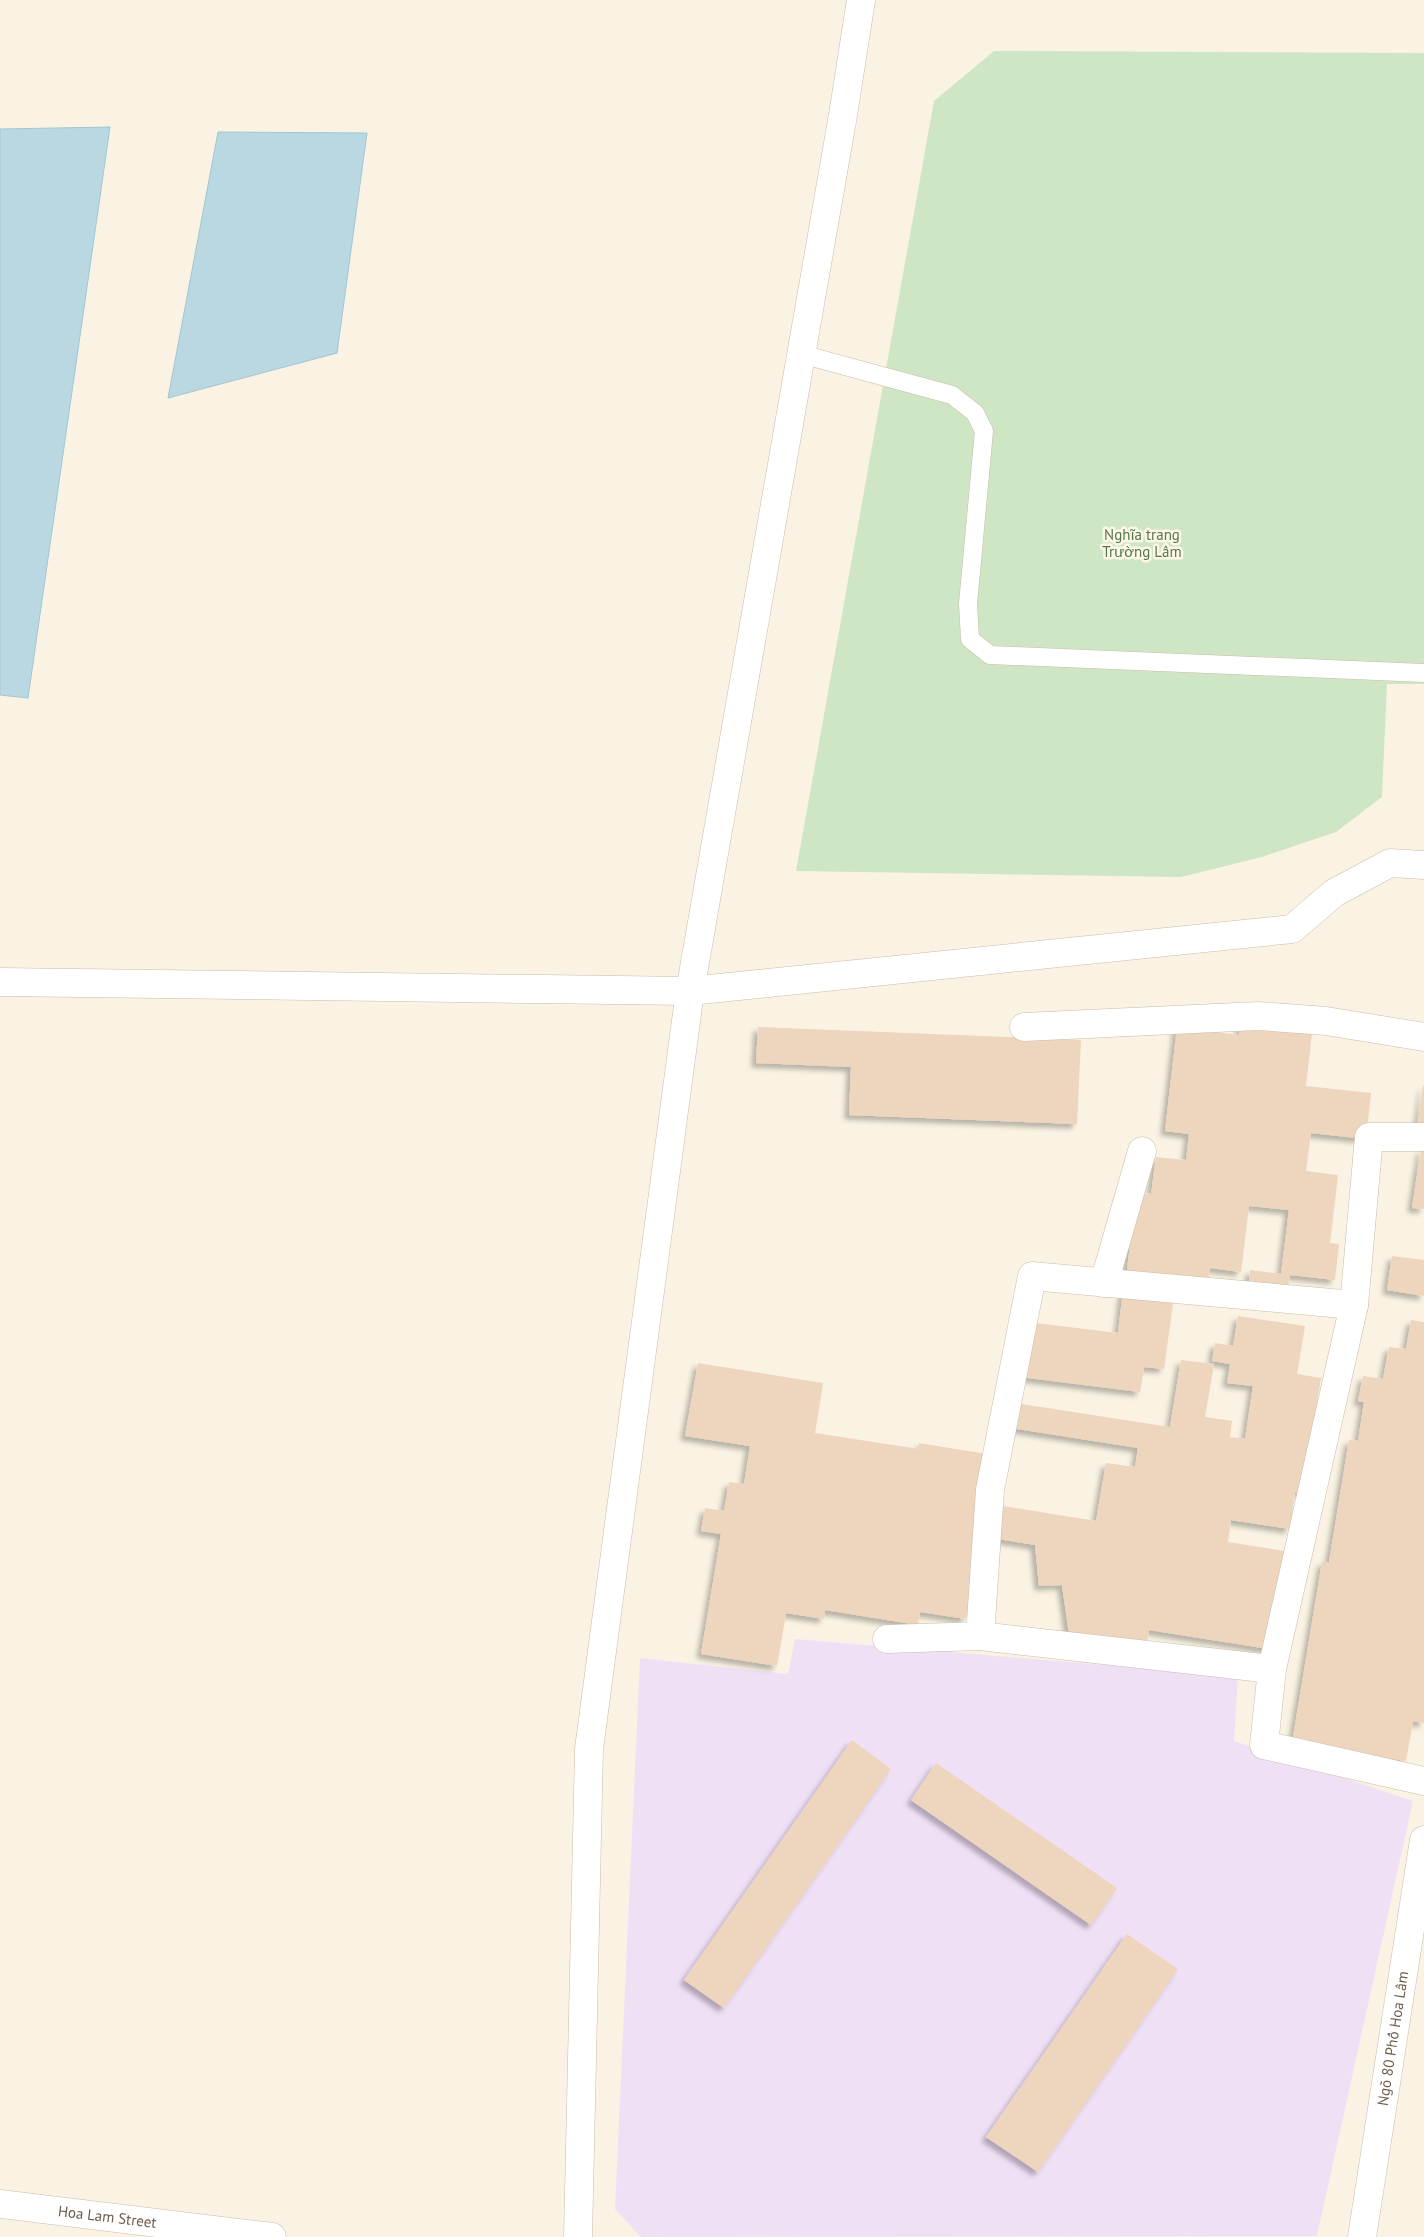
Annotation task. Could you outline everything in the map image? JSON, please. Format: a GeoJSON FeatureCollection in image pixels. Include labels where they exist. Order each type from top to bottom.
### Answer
{"type":"FeatureCollection","features":[{"type":"Feature","properties":{"kind":"street"},"geometry":{"type":"LineString","coordinates":[[578,2237],[589,1749],[690,991],[861,0]]}},
{"type":"Feature","properties":{"kind":"street"},"geometry":{"type":"LineString","coordinates":[[0,982],[690,991],[1292,929],[1334,894],[1390,863],[1424,865]]}},
{"type":"Feature","properties":{"kind":"street"},"geometry":{"type":"LineString","coordinates":[[1024,1027],[1258,1016],[1326,1021],[1424,1037]]}},
{"type":"Feature","properties":{"kind":"street"},"geometry":{"type":"LineString","coordinates":[[1424,1137],[1369,1137],[1354,1305],[1272,1669],[1264,1745],[1424,1781]]}},
{"type":"Feature","properties":{"kind":"street"},"geometry":{"type":"LineString","coordinates":[[1104,1282],[1142,1151]]}},
{"type":"Feature","properties":{"kind":"street"},"geometry":{"type":"LineString","coordinates":[[980,1636],[990,1490],[1032,1276],[1354,1305]]}},
{"type":"Feature","properties":{"kind":"street"},"geometry":{"type":"LineString","coordinates":[[887,1639],[980,1636],[1272,1669]]}},
{"type":"Feature","properties":{"kind":"street","name":"Ngõ 80 Phố Hoa Lâm"},"geometry":{"type":"LineString","coordinates":[[1362,2237],[1424,1840]]}},
{"type":"Feature","properties":{"kind":"street","name":"Hoa Lam Street"},"geometry":{"type":"LineString","coordinates":[[0,2204],[230,2234],[272,2237]]}},
{"type":"Feature","properties":{"kind":"lane"},"geometry":{"type":"LineString","coordinates":[[801,354],[952,394],[975,413],[984,431],[968,604],[970,639],[990,654],[1424,674]]}},
{"type":"Feature","properties":{"kind":"shaded area"},"geometry":{"type":"Polygon","coordinates":[[[795,1639],[1238,1676],[1234,1741],[1413,1801],[1317,2236],[641,2237],[615,2209],[640,1658],[788,1674],[795,1639]]]}},
{"type":"Feature","properties":{"kind":"green space","name":"Nghĩa trang Trường Lâm"},"geometry":{"type":"Polygon","coordinates":[[[994,51],[1424,53],[1424,684],[1387,684],[1382,797],[1336,832],[1262,857],[1181,877],[796,871],[934,101],[994,51]]]}},
{"type":"Feature","properties":{"kind":"water"},"geometry":{"type":"Polygon","coordinates":[[[110,127],[28,698],[0,695],[0,129],[110,127]]]}},
{"type":"Feature","properties":{"kind":"water"},"geometry":{"type":"Polygon","coordinates":[[[218,132],[367,133],[337,353],[168,398],[218,132]]]}},
{"type":"Feature","properties":{"kind":"building"},"geometry":{"type":"Polygon","coordinates":[[[1240,1025],[1312,1033],[1306,1086],[1371,1093],[1366,1139],[1311,1133],[1306,1171],[1338,1175],[1330,1243],[1339,1244],[1335,1280],[1290,1275],[1287,1296],[1248,1291],[1250,1270],[1281,1274],[1289,1210],[1249,1206],[1241,1272],[1210,1268],[1208,1288],[1126,1279],[1136,1193],[1151,1194],[1156,1157],[1186,1160],[1189,1134],[1165,1131],[1177,1027],[1239,1035],[1240,1025]]]}},
{"type":"Feature","properties":{"kind":"building"},"geometry":{"type":"Polygon","coordinates":[[[758,1027],[1081,1040],[1077,1124],[849,1115],[851,1067],[756,1063],[758,1027]]]}},
{"type":"Feature","properties":{"kind":"building"},"geometry":{"type":"Polygon","coordinates":[[[1424,1086],[1424,1124],[1418,1123],[1424,1086]]]}},
{"type":"Feature","properties":{"kind":"building"},"geometry":{"type":"Polygon","coordinates":[[[1421,1149],[1424,1149],[1424,1209],[1412,1208],[1421,1149]]]}},
{"type":"Feature","properties":{"kind":"building"},"geometry":{"type":"Polygon","coordinates":[[[1392,1256],[1424,1260],[1424,1296],[1387,1290],[1392,1256]]]}},
{"type":"Feature","properties":{"kind":"building"},"geometry":{"type":"Polygon","coordinates":[[[1123,1290],[1174,1296],[1164,1369],[1144,1367],[1140,1392],[1020,1377],[1027,1322],[1118,1333],[1123,1290]]]}},
{"type":"Feature","properties":{"kind":"building"},"geometry":{"type":"Polygon","coordinates":[[[1238,1316],[1305,1326],[1297,1374],[1321,1378],[1302,1493],[1295,1492],[1290,1529],[1231,1520],[1228,1542],[1290,1552],[1275,1650],[1149,1630],[1147,1643],[1069,1634],[1062,1585],[1039,1586],[1035,1545],[992,1538],[997,1505],[1096,1521],[1106,1463],[1135,1467],[1138,1448],[1011,1428],[1015,1403],[1170,1427],[1181,1360],[1214,1364],[1205,1417],[1232,1421],[1230,1437],[1245,1439],[1253,1386],[1227,1383],[1230,1364],[1212,1361],[1215,1343],[1233,1346],[1238,1316]]]}},
{"type":"Feature","properties":{"kind":"building"},"geometry":{"type":"Polygon","coordinates":[[[1411,1320],[1424,1322],[1424,1723],[1413,1721],[1406,1761],[1292,1743],[1322,1562],[1329,1562],[1349,1440],[1358,1441],[1364,1402],[1358,1401],[1363,1376],[1383,1379],[1389,1347],[1406,1349],[1411,1320]]]}},
{"type":"Feature","properties":{"kind":"building"},"geometry":{"type":"Polygon","coordinates":[[[698,1363],[823,1383],[815,1433],[919,1449],[919,1443],[993,1455],[966,1619],[920,1612],[918,1625],[825,1610],[824,1619],[786,1613],[777,1666],[701,1654],[721,1534],[701,1531],[705,1508],[724,1511],[729,1482],[744,1484],[750,1446],[685,1436],[698,1363]]]}},
{"type":"Feature","properties":{"kind":"building"},"geometry":{"type":"Polygon","coordinates":[[[852,1740],[891,1769],[724,2008],[684,1980],[852,1740]]]}},
{"type":"Feature","properties":{"kind":"building"},"geometry":{"type":"Polygon","coordinates":[[[936,1763],[1117,1888],[1091,1925],[911,1800],[936,1763]]]}},
{"type":"Feature","properties":{"kind":"building"},"geometry":{"type":"Polygon","coordinates":[[[1127,1934],[1178,1969],[1038,2172],[986,2137],[1127,1934]]]}}]}
